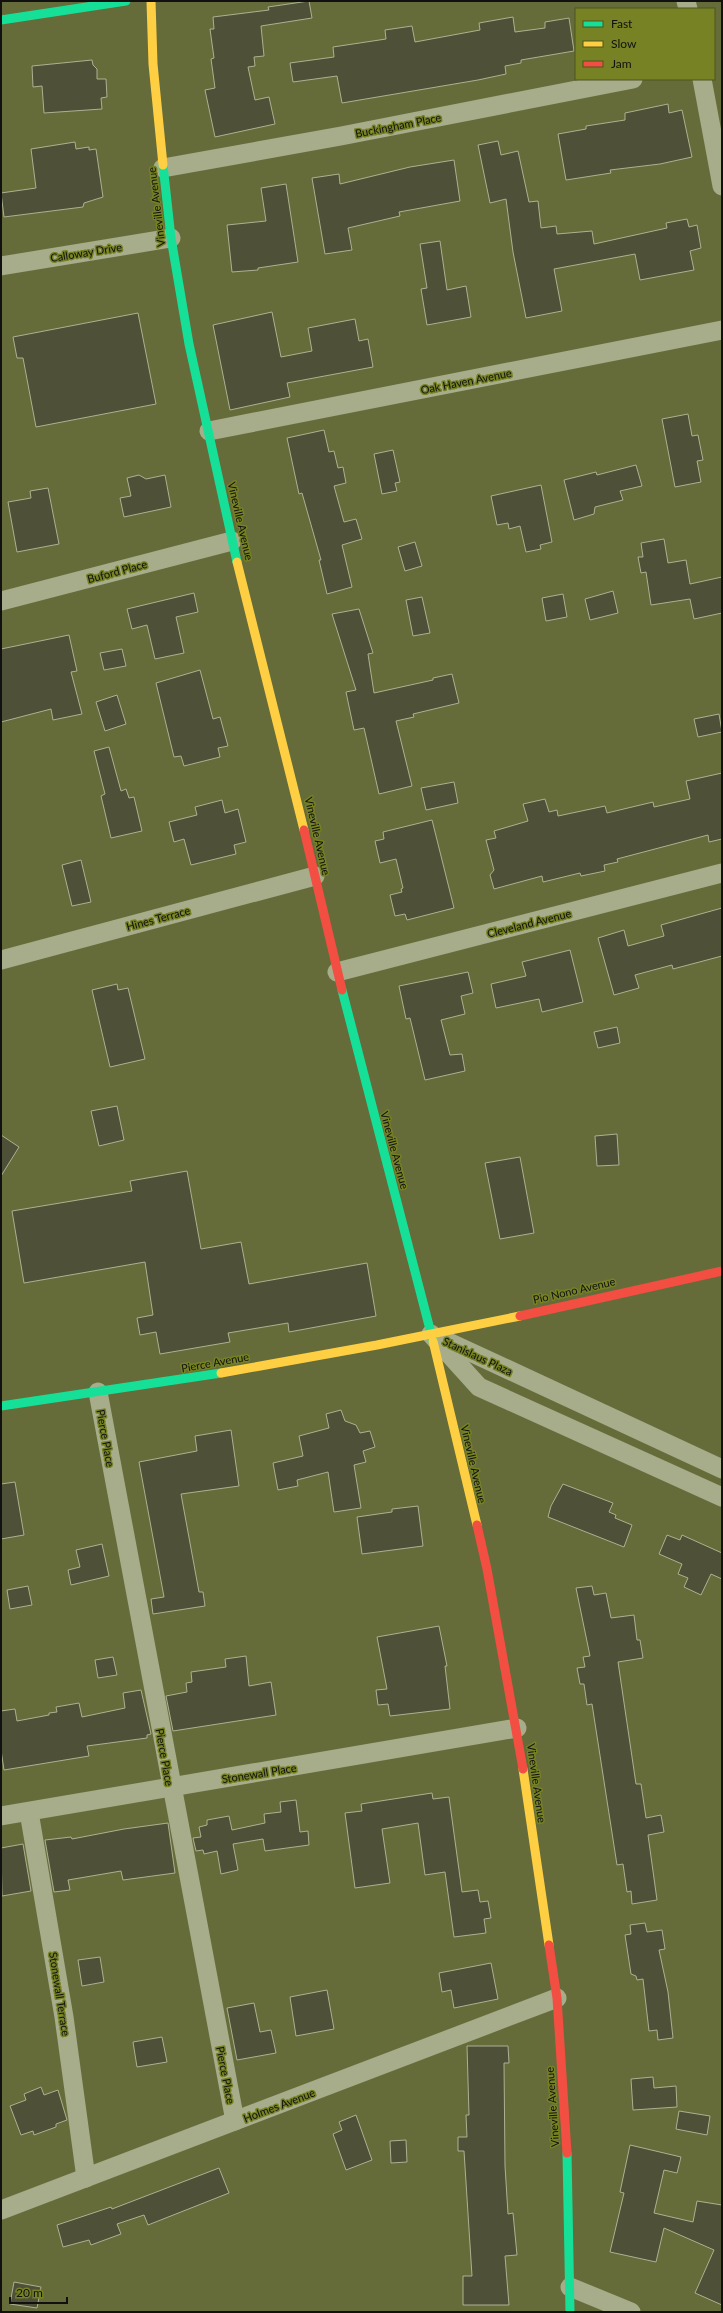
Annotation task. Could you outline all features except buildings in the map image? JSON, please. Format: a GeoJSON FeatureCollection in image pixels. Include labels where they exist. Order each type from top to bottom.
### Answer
{"type":"FeatureCollection","features":[{"type":"Feature","properties":{"kind":"main road"},"geometry":{"type":"LineString","coordinates":[[1,20],[126,1]]}},
{"type":"Feature","properties":{"kind":"main road","name":"Vineville Avenue"},"geometry":{"type":"LineString","coordinates":[[152,1],[153,64],[163,168],[171,238],[189,344],[232,541],[315,876],[337,972],[431,1334],[487,1569],[517,1728],[556,1998],[567,2130],[570,2312]]}},
{"type":"Feature","properties":{"kind":"main road","name":"Pio Nono Avenue"},"geometry":{"type":"LineString","coordinates":[[431,1334],[722,1270]]}},
{"type":"Feature","properties":{"kind":"main road","name":"Pierce Avenue"},"geometry":{"type":"LineString","coordinates":[[1,1406],[181,1380],[431,1334]]}},
{"type":"Feature","properties":{"kind":"street","name":"Buckingham Place"},"geometry":{"type":"LineString","coordinates":[[163,168],[341,136],[628,80]]}},
{"type":"Feature","properties":{"kind":"street"},"geometry":{"type":"LineString","coordinates":[[702,80],[722,186]]}},
{"type":"Feature","properties":{"kind":"street","name":"Calloway Drive"},"geometry":{"type":"LineString","coordinates":[[1,266],[171,238]]}},
{"type":"Feature","properties":{"kind":"street","name":"Oak Haven Avenue"},"geometry":{"type":"LineString","coordinates":[[209,431],[722,330]]}},
{"type":"Feature","properties":{"kind":"street","name":"Buford Place"},"geometry":{"type":"LineString","coordinates":[[1,601],[232,541]]}},
{"type":"Feature","properties":{"kind":"street","name":"Cleveland Avenue"},"geometry":{"type":"LineString","coordinates":[[337,972],[722,873]]}},
{"type":"Feature","properties":{"kind":"street","name":"Hines Terrace"},"geometry":{"type":"LineString","coordinates":[[1,960],[315,876]]}},
{"type":"Feature","properties":{"kind":"street","name":"Stanislaus Plaza"},"geometry":{"type":"LineString","coordinates":[[431,1334],[722,1469]]}},
{"type":"Feature","properties":{"kind":"street","name":"Stanislaus Plaza"},"geometry":{"type":"LineString","coordinates":[[431,1334],[479,1387],[722,1497]]}},
{"type":"Feature","properties":{"kind":"street","name":"Pierce Place"},"geometry":{"type":"LineString","coordinates":[[98,1392],[170,1787],[235,2121]]}},
{"type":"Feature","properties":{"kind":"street","name":"Stonewall Place"},"geometry":{"type":"LineString","coordinates":[[1,1816],[517,1728]]}},
{"type":"Feature","properties":{"kind":"street","name":"Stonewall Terrace"},"geometry":{"type":"LineString","coordinates":[[28,1812],[64,2017],[86,2178]]}},
{"type":"Feature","properties":{"kind":"street","name":"Holmes Avenue"},"geometry":{"type":"LineString","coordinates":[[1,2210],[556,1998]]}},
{"type":"Feature","properties":{"kind":"street"},"geometry":{"type":"LineString","coordinates":[[570,2287],[631,2312]]}},
{"type":"Feature","properties":{"kind":"traffic: fast"},"geometry":{"type":"LineString","coordinates":[[1,20],[126,1]]}},
{"type":"Feature","properties":{"kind":"traffic: fast"},"geometry":{"type":"LineString","coordinates":[[163,165],[171,238],[189,344],[237,562]]}},
{"type":"Feature","properties":{"kind":"traffic: fast"},"geometry":{"type":"LineString","coordinates":[[342,990],[433,1341]]}},
{"type":"Feature","properties":{"kind":"traffic: fast"},"geometry":{"type":"LineString","coordinates":[[1,1406],[221,1373]]}},
{"type":"Feature","properties":{"kind":"traffic: fast"},"geometry":{"type":"LineString","coordinates":[[567,2153],[570,2312]]}},
{"type":"Feature","properties":{"kind":"traffic: slow"},"geometry":{"type":"LineString","coordinates":[[151,1],[153,64],[163,165]]}},
{"type":"Feature","properties":{"kind":"traffic: slow"},"geometry":{"type":"LineString","coordinates":[[237,562],[304,830]]}},
{"type":"Feature","properties":{"kind":"traffic: slow"},"geometry":{"type":"LineString","coordinates":[[221,1373],[377,1345],[520,1316]]}},
{"type":"Feature","properties":{"kind":"traffic: slow"},"geometry":{"type":"LineString","coordinates":[[433,1341],[477,1525]]}},
{"type":"Feature","properties":{"kind":"traffic: slow"},"geometry":{"type":"LineString","coordinates":[[523,1769],[549,1945]]}},
{"type":"Feature","properties":{"kind":"traffic: jam"},"geometry":{"type":"LineString","coordinates":[[304,830],[342,990]]}},
{"type":"Feature","properties":{"kind":"traffic: jam"},"geometry":{"type":"LineString","coordinates":[[520,1316],[722,1271]]}},
{"type":"Feature","properties":{"kind":"traffic: jam"},"geometry":{"type":"LineString","coordinates":[[477,1525],[487,1569],[523,1769]]}},
{"type":"Feature","properties":{"kind":"traffic: jam"},"geometry":{"type":"LineString","coordinates":[[549,1945],[557,1998],[567,2153]]}}]}
